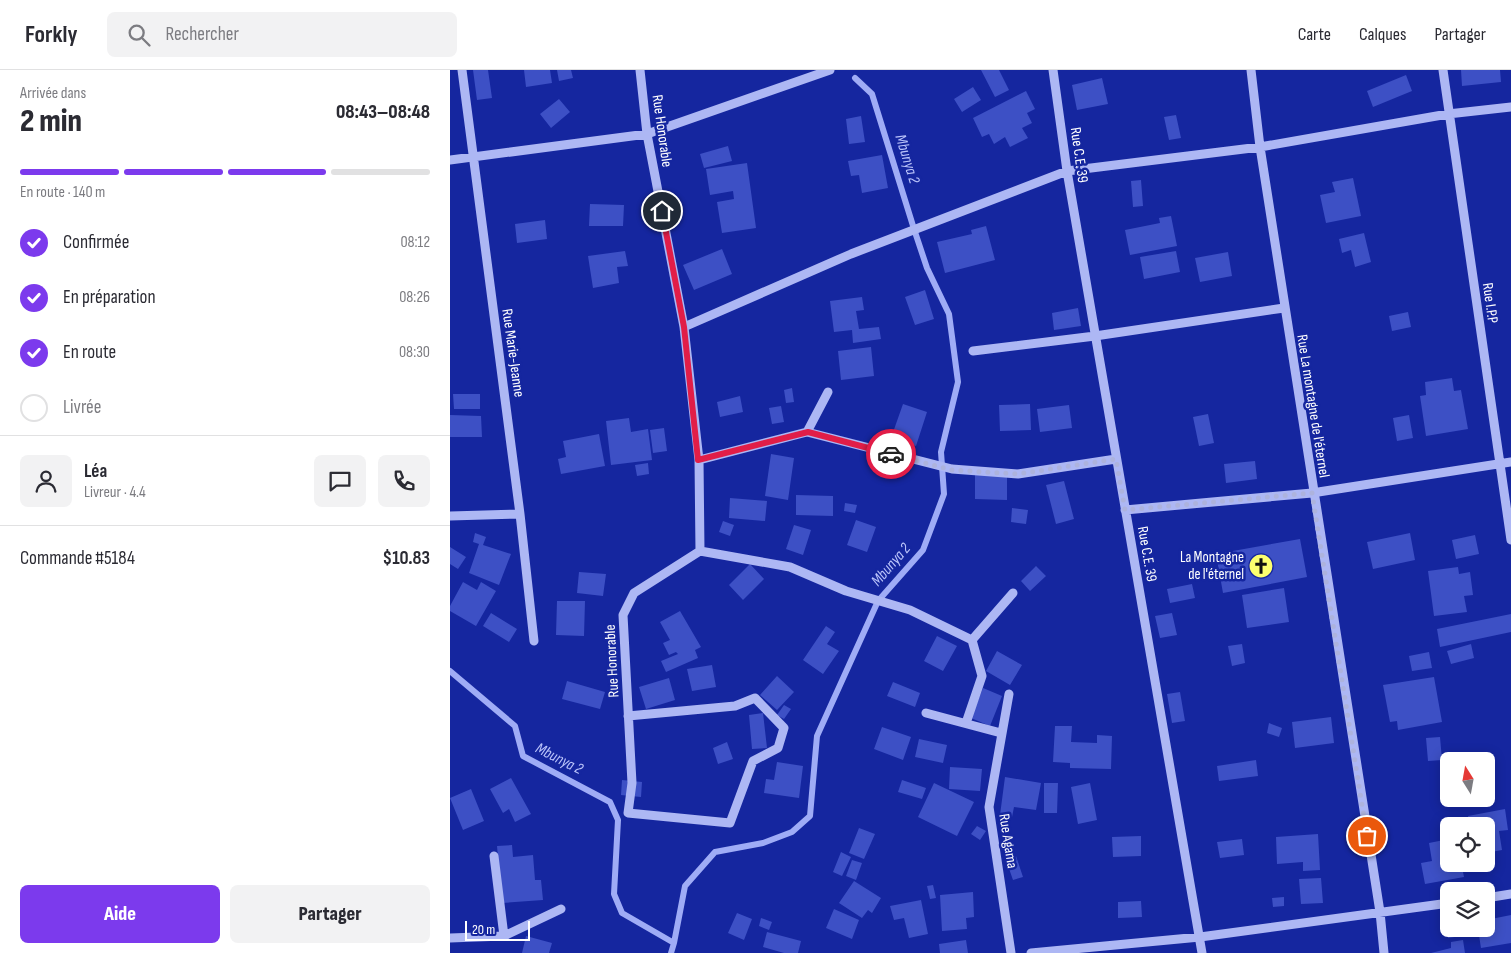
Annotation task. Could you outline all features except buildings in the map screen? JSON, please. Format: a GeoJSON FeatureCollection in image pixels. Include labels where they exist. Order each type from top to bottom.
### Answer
{"type":"FeatureCollection","features":[{"type":"Feature","properties":{"kind":"street","name":"Rue Marie-Jeanne"},"geometry":{"type":"LineString","coordinates":[[462,70],[520,514],[534,641]]}},
{"type":"Feature","properties":{"kind":"street","name":"Rue Honorable"},"geometry":{"type":"LineString","coordinates":[[628,716],[735,706],[755,698],[784,728],[778,748],[752,761],[730,823],[628,813],[632,783],[628,716],[623,615],[634,593],[700,551],[698,460],[684,327],[647,134],[640,70]]}},
{"type":"Feature","properties":{"kind":"street"},"geometry":{"type":"LineString","coordinates":[[450,160],[647,134],[830,70]]}},
{"type":"Feature","properties":{"kind":"street","name":"Rue C.E. 39"},"geometry":{"type":"LineString","coordinates":[[1053,70],[1067,171],[1202,953]]}},
{"type":"Feature","properties":{"kind":"street","name":"Rue La montagne de l'éternel"},"geometry":{"type":"LineString","coordinates":[[1251,70],[1260,146],[1284,308],[1380,912],[1384,953]]}},
{"type":"Feature","properties":{"kind":"street","name":"Rue I.P.P"},"geometry":{"type":"LineString","coordinates":[[1443,70],[1511,540]]}},
{"type":"Feature","properties":{"kind":"street"},"geometry":{"type":"LineString","coordinates":[[684,327],[851,254],[1067,171],[1260,146],[1448,114],[1511,108]]}},
{"type":"Feature","properties":{"kind":"street"},"geometry":{"type":"LineString","coordinates":[[973,351],[1095,336],[1284,308]]}},
{"type":"Feature","properties":{"kind":"street"},"geometry":{"type":"LineString","coordinates":[[808,432],[828,392]]}},
{"type":"Feature","properties":{"kind":"street"},"geometry":{"type":"LineString","coordinates":[[698,460],[808,432],[952,470],[1018,474],[1116,459]]}},
{"type":"Feature","properties":{"kind":"street"},"geometry":{"type":"LineString","coordinates":[[1125,510],[1312,493],[1511,462]]}},
{"type":"Feature","properties":{"kind":"street"},"geometry":{"type":"LineString","coordinates":[[450,516],[520,514]]}},
{"type":"Feature","properties":{"kind":"street"},"geometry":{"type":"LineString","coordinates":[[700,551],[790,567],[846,591],[910,610],[972,640],[982,676],[966,723]]}},
{"type":"Feature","properties":{"kind":"street"},"geometry":{"type":"LineString","coordinates":[[972,640],[1013,593]]}},
{"type":"Feature","properties":{"kind":"street","name":"Rue Agama"},"geometry":{"type":"LineString","coordinates":[[1009,694],[1000,733],[989,808],[1011,953]]}},
{"type":"Feature","properties":{"kind":"street"},"geometry":{"type":"LineString","coordinates":[[926,713],[1000,733]]}},
{"type":"Feature","properties":{"kind":"street"},"geometry":{"type":"LineString","coordinates":[[494,856],[504,936]]}},
{"type":"Feature","properties":{"kind":"street"},"geometry":{"type":"LineString","coordinates":[[1495,897],[1511,894]]}},
{"type":"Feature","properties":{"kind":"street"},"geometry":{"type":"LineString","coordinates":[[1031,953],[1200,937],[1440,904]]}},
{"type":"Feature","properties":{"kind":"street"},"geometry":{"type":"LineString","coordinates":[[450,938],[504,936],[561,909]]}},
{"type":"Feature","properties":{"kind":"waterway","name":"Mbunya 2"},"geometry":{"type":"LineString","coordinates":[[674,943],[685,886],[715,852],[763,843],[792,832],[810,816],[817,736],[878,601],[923,550],[944,494],[941,452],[958,382],[949,314],[927,268],[872,94],[855,78]]}},
{"type":"Feature","properties":{"kind":"waterway","name":"Mbunya 2"},"geometry":{"type":"LineString","coordinates":[[450,671],[515,726],[523,756],[610,802],[618,820],[614,894],[622,913],[674,943],[671,953]]}},
{"type":"Feature","properties":{"kind":"way so far"},"geometry":{"type":"LineString","coordinates":[[891,454],[952,470],[1018,474],[1116,459],[1125,510],[1312,493],[1367,836]]}},
{"type":"Feature","properties":{"kind":"place","name":"La Montagne de l'éternel"},"geometry":{"type":"Point","coordinates":[1261,566]}},
{"type":"Feature","properties":{"kind":"route"},"geometry":{"type":"LineString","coordinates":[[662,211],[684,327],[698,460],[808,432],[891,454]]}}]}
